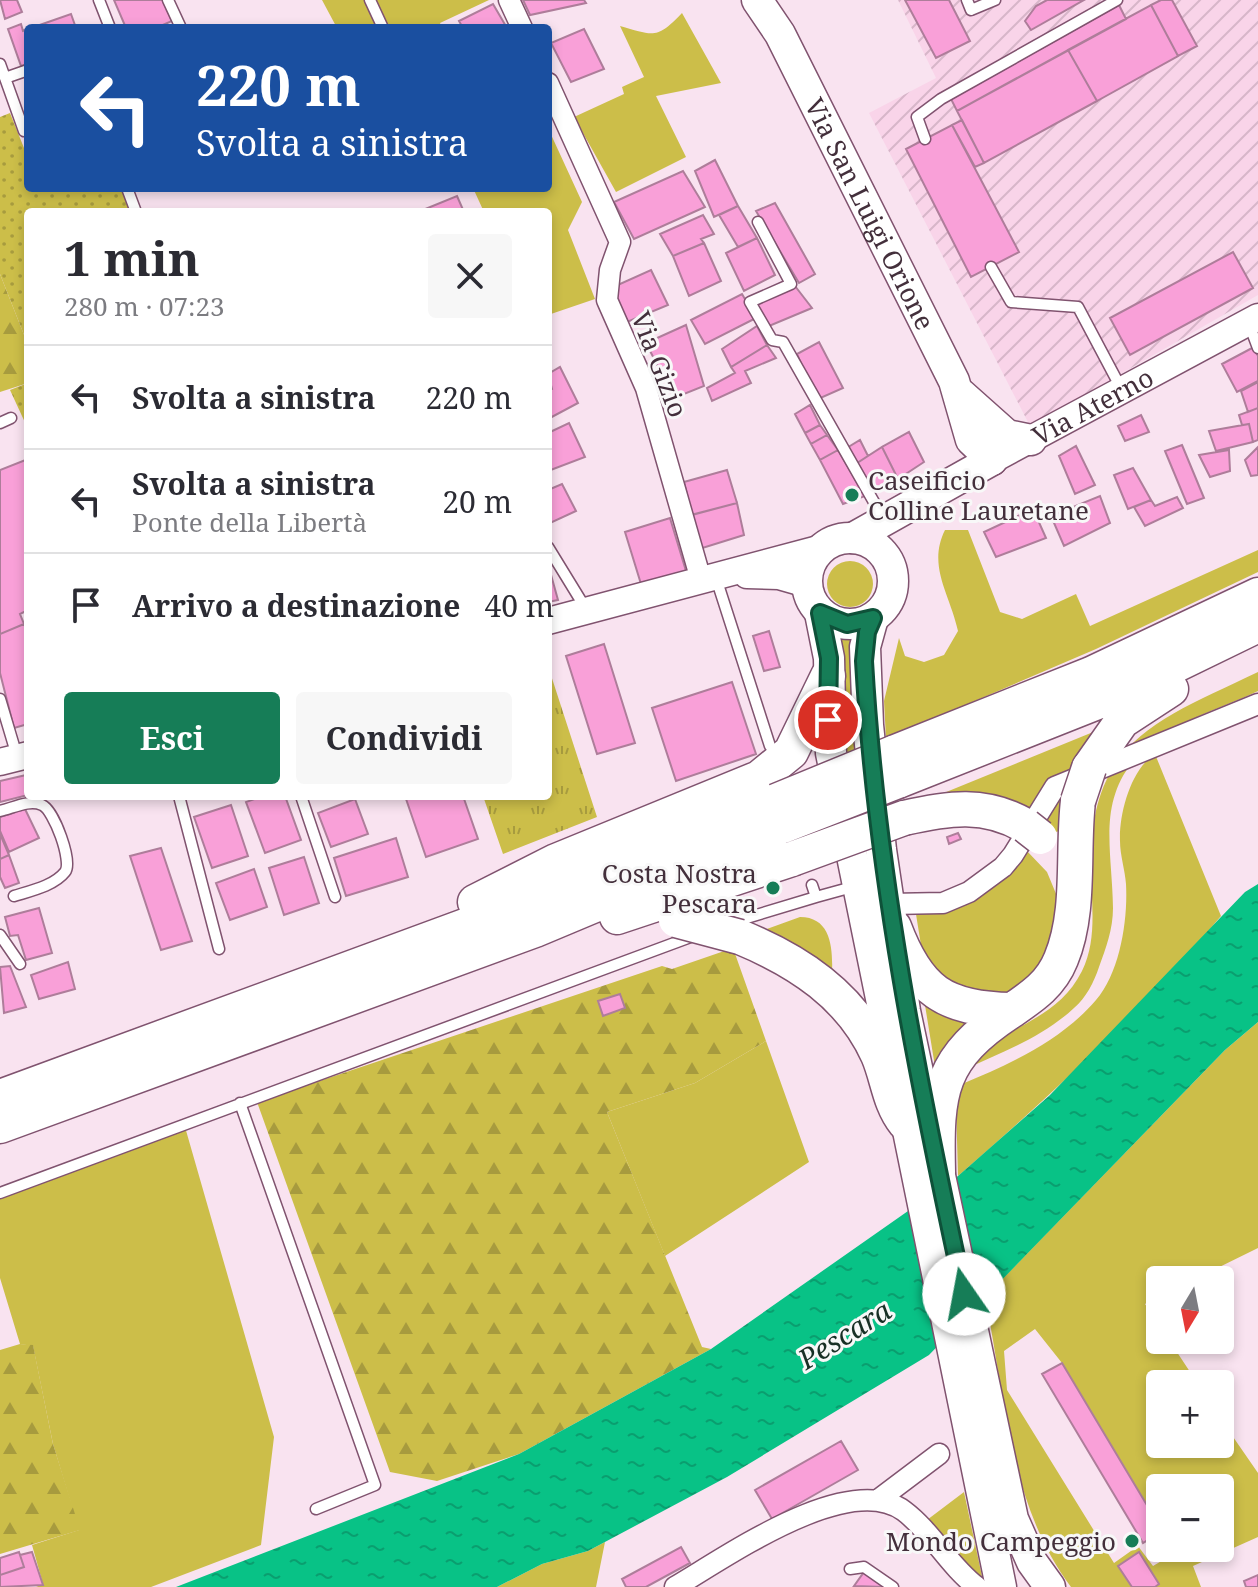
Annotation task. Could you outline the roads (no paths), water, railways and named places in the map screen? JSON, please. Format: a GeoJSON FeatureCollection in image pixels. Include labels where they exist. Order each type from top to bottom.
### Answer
{"type":"FeatureCollection","features":[{"type":"Feature","properties":{"kind":"highway"},"geometry":{"type":"LineString","coordinates":[[895,767],[1258,595]]}},
{"type":"Feature","properties":{"kind":"highway"},"geometry":{"type":"LineString","coordinates":[[0,1097],[552,894],[779,782],[895,767],[1110,697],[1258,625]]}},
{"type":"Feature","properties":{"kind":"highway"},"geometry":{"type":"LineString","coordinates":[[905,1123],[893,1104],[913,1079],[1044,988],[1061,958],[1073,890],[1078,801],[1089,768],[1122,721],[1157,697],[1204,672],[1223,642]]}},
{"type":"Feature","properties":{"kind":"highway"},"geometry":{"type":"LineString","coordinates":[[0,1126],[535,930],[779,782],[828,676]]}},
{"type":"Feature","properties":{"kind":"highway"},"geometry":{"type":"LineString","coordinates":[[423,971],[463,976],[614,918],[802,872],[904,818],[942,809],[994,811],[1033,832],[1073,890]]}},
{"type":"Feature","properties":{"kind":"highway"},"geometry":{"type":"LineString","coordinates":[[892,916],[922,980],[939,997],[976,1009],[1012,1010]]}},
{"type":"Feature","properties":{"kind":"highway"},"geometry":{"type":"LineString","coordinates":[[614,918],[676,920],[740,937],[793,962],[840,1000],[874,1047],[913,1079],[938,1108],[938,1172]]}},
{"type":"Feature","properties":{"kind":"highway"},"geometry":{"type":"LineString","coordinates":[[0,1143],[133,1095],[194,1056]]}},
{"type":"Feature","properties":{"kind":"highway"},"geometry":{"type":"LineString","coordinates":[[0,1079],[47,1065],[72,1072]]}},
{"type":"Feature","properties":{"kind":"main road","name":"Via San Luigi Orione"},"geometry":{"type":"LineString","coordinates":[[757,0],[780,34],[967,408],[995,437],[992,460]]}},
{"type":"Feature","properties":{"kind":"main road","name":"Via San Luigi Orione"},"geometry":{"type":"LineString","coordinates":[[772,0],[780,34]]}},
{"type":"Feature","properties":{"kind":"main road","name":"Via San Luigi Orione"},"geometry":{"type":"LineString","coordinates":[[967,408],[1007,435],[1031,440]]}},
{"type":"Feature","properties":{"kind":"main road"},"geometry":{"type":"LineString","coordinates":[[955,480],[967,408]]}},
{"type":"Feature","properties":{"kind":"main road","name":"Via Aterno"},"geometry":{"type":"LineString","coordinates":[[853,538],[992,460]]}},
{"type":"Feature","properties":{"kind":"main road","name":"Via Aterno"},"geometry":{"type":"LineString","coordinates":[[892,571],[900,533],[928,497]]}},
{"type":"Feature","properties":{"kind":"main road"},"geometry":{"type":"LineString","coordinates":[[853,538],[878,548],[892,571],[890,598],[873,618],[865,647],[866,699],[913,1079],[856,886],[831,753],[828,644],[820,613],[809,595],[807,584],[809,567],[822,548],[836,540],[853,538]]}},
{"type":"Feature","properties":{"kind":"main road"},"geometry":{"type":"LineString","coordinates":[[820,613],[847,624],[873,618]]}},
{"type":"Feature","properties":{"kind":"main road"},"geometry":{"type":"LineString","coordinates":[[905,1123],[993,1480],[1047,1587],[1020,1587]]}},
{"type":"Feature","properties":{"kind":"main road"},"geometry":{"type":"LineString","coordinates":[[938,1172],[993,1480],[1001,1587]]}},
{"type":"Feature","properties":{"kind":"street"},"geometry":{"type":"LineString","coordinates":[[509,0],[520,24]]}},
{"type":"Feature","properties":{"kind":"street","name":"Via Gizio"},"geometry":{"type":"LineString","coordinates":[[552,92],[620,242],[610,270],[607,300],[646,388],[708,578]]}},
{"type":"Feature","properties":{"kind":"street","name":"Via Aterno"},"geometry":{"type":"LineString","coordinates":[[992,460],[1253,320]]}},
{"type":"Feature","properties":{"kind":"street"},"geometry":{"type":"LineString","coordinates":[[552,620],[822,548]]}},
{"type":"Feature","properties":{"kind":"street"},"geometry":{"type":"LineString","coordinates":[[708,578],[779,576],[807,584]]}},
{"type":"Feature","properties":{"kind":"street"},"geometry":{"type":"LineString","coordinates":[[892,916],[943,903],[969,892],[1003,867],[1055,787],[1258,704]]}},
{"type":"Feature","properties":{"kind":"street"},"geometry":{"type":"LineString","coordinates":[[878,1500],[939,1454]]}},
{"type":"Feature","properties":{"kind":"street"},"geometry":{"type":"LineString","coordinates":[[675,1587],[807,1513],[844,1502],[878,1500],[904,1511],[977,1587]]}},
{"type":"Feature","properties":{"kind":"lane"},"geometry":{"type":"LineString","coordinates":[[99,0],[108,24]]}},
{"type":"Feature","properties":{"kind":"lane"},"geometry":{"type":"LineString","coordinates":[[168,0],[179,24]]}},
{"type":"Feature","properties":{"kind":"lane"},"geometry":{"type":"LineString","coordinates":[[370,0],[381,24]]}},
{"type":"Feature","properties":{"kind":"lane"},"geometry":{"type":"LineString","coordinates":[[967,0],[971,10],[995,0]]}},
{"type":"Feature","properties":{"kind":"lane"},"geometry":{"type":"LineString","coordinates":[[925,139],[917,117],[941,99],[1117,0]]}},
{"type":"Feature","properties":{"kind":"lane"},"geometry":{"type":"LineString","coordinates":[[0,64],[24,131]]}},
{"type":"Feature","properties":{"kind":"lane"},"geometry":{"type":"LineString","coordinates":[[5,78],[24,71]]}},
{"type":"Feature","properties":{"kind":"lane"},"geometry":{"type":"LineString","coordinates":[[758,222],[791,284],[750,302],[772,340],[783,342],[884,520]]}},
{"type":"Feature","properties":{"kind":"lane"},"geometry":{"type":"LineString","coordinates":[[991,267],[1011,302],[1078,307],[1123,392]]}},
{"type":"Feature","properties":{"kind":"lane"},"geometry":{"type":"LineString","coordinates":[[1253,320],[1258,348]]}},
{"type":"Feature","properties":{"kind":"lane"},"geometry":{"type":"LineString","coordinates":[[0,423],[11,418]]}},
{"type":"Feature","properties":{"kind":"lane"},"geometry":{"type":"LineString","coordinates":[[552,554],[587,611]]}},
{"type":"Feature","properties":{"kind":"lane"},"geometry":{"type":"LineString","coordinates":[[708,578],[779,782]]}},
{"type":"Feature","properties":{"kind":"lane"},"geometry":{"type":"LineString","coordinates":[[0,699],[15,758]]}},
{"type":"Feature","properties":{"kind":"lane"},"geometry":{"type":"LineString","coordinates":[[180,800],[219,949]]}},
{"type":"Feature","properties":{"kind":"lane"},"geometry":{"type":"LineString","coordinates":[[302,800],[335,897]]}},
{"type":"Feature","properties":{"kind":"lane"},"geometry":{"type":"LineString","coordinates":[[0,811],[33,802],[43,805],[52,812],[69,863],[66,872],[46,885],[14,896]]}},
{"type":"Feature","properties":{"kind":"lane"},"geometry":{"type":"LineString","coordinates":[[802,872],[816,897]]}},
{"type":"Feature","properties":{"kind":"lane"},"geometry":{"type":"LineString","coordinates":[[0,1193],[636,960],[701,933],[856,886]]}},
{"type":"Feature","properties":{"kind":"lane"},"geometry":{"type":"LineString","coordinates":[[0,935],[20,964]]}},
{"type":"Feature","properties":{"kind":"lane"},"geometry":{"type":"LineString","coordinates":[[240,1103],[375,1485],[316,1509]]}},
{"type":"Feature","properties":{"kind":"lane"},"geometry":{"type":"LineString","coordinates":[[850,1569],[864,1567],[893,1587]]}},
{"type":"Feature","properties":{"kind":"water","name":"Pescara"},"geometry":{"type":"Polygon","coordinates":[[[1258,884],[1258,1022],[1225,1050],[929,1355],[727,1477],[588,1551],[542,1564],[497,1587],[176,1587],[519,1454],[711,1349],[958,1176],[1050,1095],[1245,892],[1258,884]]]}},
{"type":"Feature","properties":{"kind":"place","name":"Caseificio Colline Lauretane"},"geometry":{"type":"Point","coordinates":[852,495]}},
{"type":"Feature","properties":{"kind":"place","name":"Costa Nostra Pescara"},"geometry":{"type":"Point","coordinates":[773,888]}},
{"type":"Feature","properties":{"kind":"place","name":"Mondo Campeggio"},"geometry":{"type":"Point","coordinates":[1132,1541]}}]}
